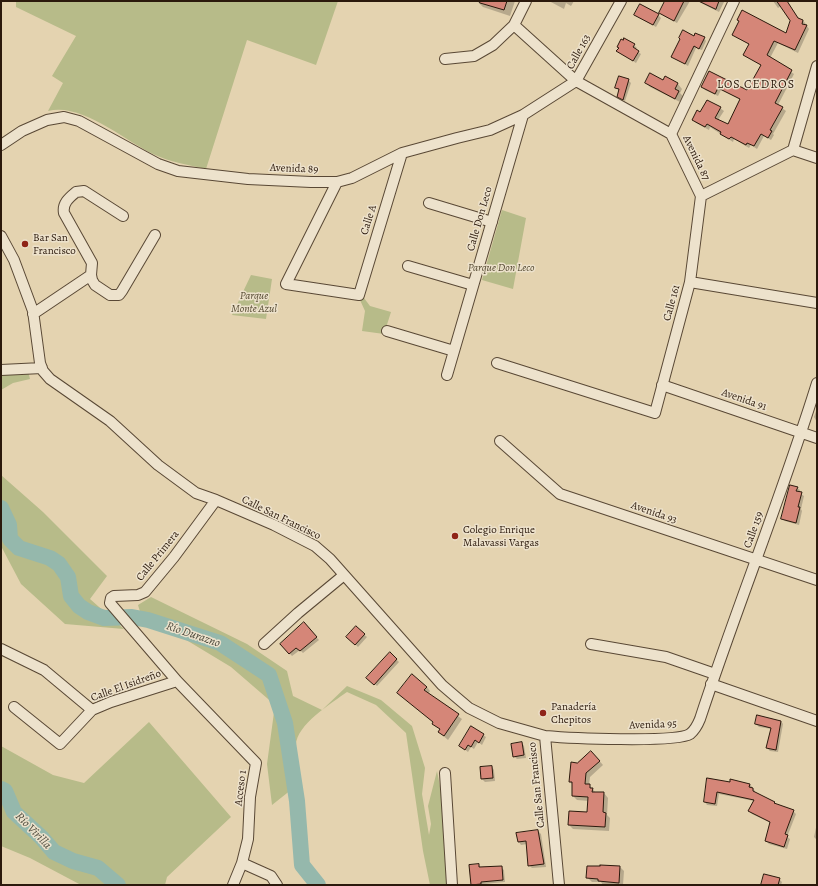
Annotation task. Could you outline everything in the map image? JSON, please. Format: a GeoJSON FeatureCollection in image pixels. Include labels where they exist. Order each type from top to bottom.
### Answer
{"type":"FeatureCollection","features":[{"type":"Feature","properties":{"kind":"street"},"geometry":{"type":"LineString","coordinates":[[446,59],[474,56],[493,45],[514,25],[526,1]]}},
{"type":"Feature","properties":{"kind":"street","name":"Calle 163"},"geometry":{"type":"LineString","coordinates":[[523,115],[576,82],[621,1]]}},
{"type":"Feature","properties":{"kind":"street"},"geometry":{"type":"LineString","coordinates":[[671,134],[734,1]]}},
{"type":"Feature","properties":{"kind":"street","name":"Avenida 87"},"geometry":{"type":"LineString","coordinates":[[514,25],[576,82],[671,134],[701,196],[793,150]]}},
{"type":"Feature","properties":{"kind":"street"},"geometry":{"type":"LineString","coordinates":[[817,66],[793,150],[817,158]]}},
{"type":"Feature","properties":{"kind":"street","name":"Avenida 89"},"geometry":{"type":"LineString","coordinates":[[1,146],[22,131],[35,125],[47,120],[64,117],[79,120],[158,164],[178,171],[248,179],[338,182],[352,178],[402,153],[490,130],[523,115]]}},
{"type":"Feature","properties":{"kind":"street","name":"Calle Don Leco"},"geometry":{"type":"LineString","coordinates":[[447,375],[523,115]]}},
{"type":"Feature","properties":{"kind":"street","name":"Calle A"},"geometry":{"type":"LineString","coordinates":[[338,182],[286,284],[359,295],[402,153]]}},
{"type":"Feature","properties":{"kind":"street"},"geometry":{"type":"LineString","coordinates":[[123,216],[84,191],[76,192],[65,204],[64,209],[64,213],[92,263],[92,280],[95,285],[110,295],[119,295],[155,235]]}},
{"type":"Feature","properties":{"kind":"street","name":"Calle 161"},"geometry":{"type":"LineString","coordinates":[[497,363],[655,413],[690,282],[701,196]]}},
{"type":"Feature","properties":{"kind":"street"},"geometry":{"type":"LineString","coordinates":[[429,203],[492,222]]}},
{"type":"Feature","properties":{"kind":"street"},"geometry":{"type":"LineString","coordinates":[[1,236],[14,260],[33,314],[42,368],[1,370]]}},
{"type":"Feature","properties":{"kind":"street"},"geometry":{"type":"LineString","coordinates":[[408,266],[473,285]]}},
{"type":"Feature","properties":{"kind":"street"},"geometry":{"type":"LineString","coordinates":[[33,314],[91,275]]}},
{"type":"Feature","properties":{"kind":"street"},"geometry":{"type":"LineString","coordinates":[[690,282],[817,303]]}},
{"type":"Feature","properties":{"kind":"street"},"geometry":{"type":"LineString","coordinates":[[387,331],[454,351]]}},
{"type":"Feature","properties":{"kind":"street","name":"Calle San Francisco"},"geometry":{"type":"LineString","coordinates":[[42,368],[50,379],[110,422],[158,465],[180,482],[196,492],[274,525],[315,546],[330,559],[442,686],[469,708],[499,723],[546,736],[560,885]]}},
{"type":"Feature","properties":{"kind":"street","name":"Calle 159"},"geometry":{"type":"LineString","coordinates":[[711,684],[801,433],[817,383]]}},
{"type":"Feature","properties":{"kind":"street","name":"Avenida 91"},"geometry":{"type":"LineString","coordinates":[[662,385],[817,438]]}},
{"type":"Feature","properties":{"kind":"street","name":"Avenida 93"},"geometry":{"type":"LineString","coordinates":[[500,441],[560,494],[817,580]]}},
{"type":"Feature","properties":{"kind":"street","name":"Calle Primera"},"geometry":{"type":"LineString","coordinates":[[177,680],[110,603],[111,598],[114,596],[138,595],[145,592],[216,500]]}},
{"type":"Feature","properties":{"kind":"street"},"geometry":{"type":"LineString","coordinates":[[264,644],[298,613],[344,575]]}},
{"type":"Feature","properties":{"kind":"street"},"geometry":{"type":"LineString","coordinates":[[591,644],[666,657],[715,674]]}},
{"type":"Feature","properties":{"kind":"street"},"geometry":{"type":"LineString","coordinates":[[1,649],[44,670],[92,710]]}},
{"type":"Feature","properties":{"kind":"street","name":"Calle El Isidreño"},"geometry":{"type":"LineString","coordinates":[[14,708],[60,744],[92,710],[111,702],[177,680]]}},
{"type":"Feature","properties":{"kind":"street","name":"Acceso 1"},"geometry":{"type":"LineString","coordinates":[[177,680],[256,763],[250,797],[248,839],[242,863]]}},
{"type":"Feature","properties":{"kind":"street"},"geometry":{"type":"LineString","coordinates":[[711,684],[817,721]]}},
{"type":"Feature","properties":{"kind":"street","name":"Avenida 95"},"geometry":{"type":"LineString","coordinates":[[546,736],[579,738],[666,738],[684,736],[690,734],[696,728],[711,684]]}},
{"type":"Feature","properties":{"kind":"street"},"geometry":{"type":"LineString","coordinates":[[445,773],[452,885]]}},
{"type":"Feature","properties":{"kind":"street"},"geometry":{"type":"LineString","coordinates":[[233,885],[242,863],[271,876],[278,885]]}},
{"type":"Feature","properties":{"kind":"green space"},"geometry":{"type":"Polygon","coordinates":[[[16,1],[338,1],[316,65],[247,40],[206,169],[159,157],[88,117],[74,112],[61,110],[48,111],[63,83],[52,76],[76,36],[16,7],[16,1]]]}},
{"type":"Feature","properties":{"kind":"green space","name":"Parque Don Leco"},"geometry":{"type":"Polygon","coordinates":[[[502,210],[526,218],[513,289],[482,280],[502,210]]]}},
{"type":"Feature","properties":{"kind":"green space","name":"Parque Monte Azul"},"geometry":{"type":"Polygon","coordinates":[[[251,275],[272,279],[266,319],[232,315],[251,275]]]}},
{"type":"Feature","properties":{"kind":"green space"},"geometry":{"type":"Polygon","coordinates":[[[364,298],[370,306],[391,312],[384,334],[362,331],[365,311],[360,300],[364,298]]]}},
{"type":"Feature","properties":{"kind":"green space"},"geometry":{"type":"Polygon","coordinates":[[[28,371],[30,379],[13,383],[1,390],[1,373],[28,371]]]}},
{"type":"Feature","properties":{"kind":"green space"},"geometry":{"type":"Polygon","coordinates":[[[1,475],[43,512],[107,576],[90,599],[124,629],[65,624],[21,584],[1,546],[1,475]]]}},
{"type":"Feature","properties":{"kind":"green space"},"geometry":{"type":"Polygon","coordinates":[[[151,597],[247,644],[287,671],[293,696],[322,710],[347,686],[381,700],[412,726],[425,768],[422,794],[429,835],[431,824],[428,806],[437,771],[442,796],[449,885],[430,885],[423,851],[406,733],[376,705],[347,692],[316,715],[302,730],[296,745],[301,782],[272,805],[267,764],[275,705],[231,667],[183,638],[144,625],[138,605],[151,597]]]}},
{"type":"Feature","properties":{"kind":"green space"},"geometry":{"type":"Polygon","coordinates":[[[149,722],[231,817],[167,877],[165,885],[81,885],[30,858],[1,846],[1,746],[53,775],[84,783],[149,722]]]}},
{"type":"Feature","properties":{"kind":"building"},"geometry":{"type":"Polygon","coordinates":[[[480,1],[507,1],[504,10],[480,3],[480,1]]]}},
{"type":"Feature","properties":{"kind":"building"},"geometry":{"type":"Polygon","coordinates":[[[665,1],[684,1],[674,21],[659,13],[665,1]]]}},
{"type":"Feature","properties":{"kind":"building"},"geometry":{"type":"Polygon","coordinates":[[[699,1],[719,1],[716,9],[699,1]]]}},
{"type":"Feature","properties":{"kind":"building"},"geometry":{"type":"Polygon","coordinates":[[[777,1],[787,1],[798,18],[803,20],[802,24],[807,25],[795,50],[774,41],[767,55],[792,70],[775,103],[783,107],[770,130],[772,131],[768,138],[761,134],[754,146],[747,143],[746,145],[731,137],[729,139],[720,134],[721,132],[707,124],[705,127],[692,120],[697,110],[700,112],[707,100],[721,107],[715,118],[728,124],[740,99],[718,88],[715,94],[701,87],[709,71],[747,90],[761,65],[743,55],[749,44],[732,35],[739,21],[737,20],[742,10],[786,33],[790,21],[777,1]]]}},
{"type":"Feature","properties":{"kind":"building"},"geometry":{"type":"Polygon","coordinates":[[[640,4],[659,14],[653,25],[634,15],[640,4]]]}},
{"type":"Feature","properties":{"kind":"building"},"geometry":{"type":"Polygon","coordinates":[[[683,30],[694,36],[695,33],[705,37],[699,49],[694,46],[685,64],[671,57],[683,30]]]}},
{"type":"Feature","properties":{"kind":"building"},"geometry":{"type":"Polygon","coordinates":[[[624,38],[635,44],[633,47],[639,51],[633,61],[616,51],[619,48],[617,47],[621,39],[623,40],[624,38]]]}},
{"type":"Feature","properties":{"kind":"building"},"geometry":{"type":"Polygon","coordinates":[[[650,73],[663,80],[665,76],[678,83],[675,89],[679,91],[675,99],[645,83],[650,73]]]}},
{"type":"Feature","properties":{"kind":"building"},"geometry":{"type":"Polygon","coordinates":[[[619,76],[629,79],[623,100],[617,97],[619,89],[615,88],[619,76]]]}},
{"type":"Feature","properties":{"kind":"building"},"geometry":{"type":"Polygon","coordinates":[[[790,485],[798,487],[796,491],[802,492],[796,523],[781,519],[790,485]]]}},
{"type":"Feature","properties":{"kind":"building"},"geometry":{"type":"Polygon","coordinates":[[[304,622],[317,637],[300,651],[296,648],[289,654],[280,644],[304,622]]]}},
{"type":"Feature","properties":{"kind":"building"},"geometry":{"type":"Polygon","coordinates":[[[356,626],[365,634],[355,645],[346,637],[356,626]]]}},
{"type":"Feature","properties":{"kind":"building"},"geometry":{"type":"Polygon","coordinates":[[[390,652],[397,659],[374,685],[366,678],[390,652]]]}},
{"type":"Feature","properties":{"kind":"building"},"geometry":{"type":"Polygon","coordinates":[[[412,674],[427,687],[424,690],[459,714],[444,736],[438,732],[440,729],[432,724],[433,722],[397,693],[412,674]]]}},
{"type":"Feature","properties":{"kind":"building"},"geometry":{"type":"Polygon","coordinates":[[[757,715],[781,721],[776,750],[766,748],[771,728],[755,724],[757,715]]]}},
{"type":"Feature","properties":{"kind":"building"},"geometry":{"type":"Polygon","coordinates":[[[471,726],[484,734],[479,743],[475,740],[471,747],[468,745],[465,750],[459,746],[471,726]]]}},
{"type":"Feature","properties":{"kind":"building"},"geometry":{"type":"Polygon","coordinates":[[[522,742],[524,755],[513,757],[511,744],[522,742]]]}},
{"type":"Feature","properties":{"kind":"building"},"geometry":{"type":"Polygon","coordinates":[[[591,751],[600,761],[586,773],[585,784],[590,784],[590,788],[593,788],[592,792],[604,792],[603,812],[606,813],[605,827],[568,825],[569,811],[587,812],[588,797],[572,796],[572,782],[569,782],[571,762],[577,763],[591,751]]]}},
{"type":"Feature","properties":{"kind":"building"},"geometry":{"type":"Polygon","coordinates":[[[492,766],[493,778],[481,779],[480,767],[492,766]]]}},
{"type":"Feature","properties":{"kind":"building"},"geometry":{"type":"Polygon","coordinates":[[[707,778],[730,782],[730,779],[750,784],[749,787],[753,788],[753,791],[775,802],[774,803],[794,810],[785,834],[788,835],[784,847],[765,841],[770,822],[748,811],[754,800],[717,792],[715,804],[704,802],[707,778]]]}},
{"type":"Feature","properties":{"kind":"building"},"geometry":{"type":"Polygon","coordinates":[[[538,830],[544,864],[528,866],[526,841],[518,842],[516,833],[538,830]]]}},
{"type":"Feature","properties":{"kind":"building"},"geometry":{"type":"Polygon","coordinates":[[[479,864],[479,867],[502,866],[503,880],[481,882],[481,884],[471,885],[469,865],[479,864]]]}},
{"type":"Feature","properties":{"kind":"building"},"geometry":{"type":"Polygon","coordinates":[[[587,866],[620,866],[619,883],[586,878],[587,866]]]}},
{"type":"Feature","properties":{"kind":"building"},"geometry":{"type":"Polygon","coordinates":[[[764,874],[780,878],[778,885],[761,885],[764,874]]]}},
{"type":"Feature","properties":{"kind":"waterway","name":"Río Durazno"},"geometry":{"type":"LineString","coordinates":[[1,508],[9,525],[10,539],[19,548],[50,558],[59,564],[68,577],[71,596],[79,606],[88,612],[104,618],[132,617],[148,620],[220,643],[269,675],[285,723],[297,801],[302,865],[318,885]]}},
{"type":"Feature","properties":{"kind":"waterway","name":"Río Virilla"},"geometry":{"type":"LineString","coordinates":[[1,789],[5,791],[14,812],[41,837],[54,852],[73,861],[98,868],[118,885]]}},
{"type":"Feature","properties":{"kind":"place","name":"Bar San Francisco"},"geometry":{"type":"Point","coordinates":[25,244]}},
{"type":"Feature","properties":{"kind":"place","name":"Colegio Enrique Malavassi Vargas"},"geometry":{"type":"Point","coordinates":[455,536]}},
{"type":"Feature","properties":{"kind":"place","name":"Panadería Chepitos"},"geometry":{"type":"Point","coordinates":[543,713]}},
{"type":"Feature","properties":{"kind":"district","name":"LOS CEDROS"},"geometry":{"type":"Point","coordinates":[756,85]}}]}
